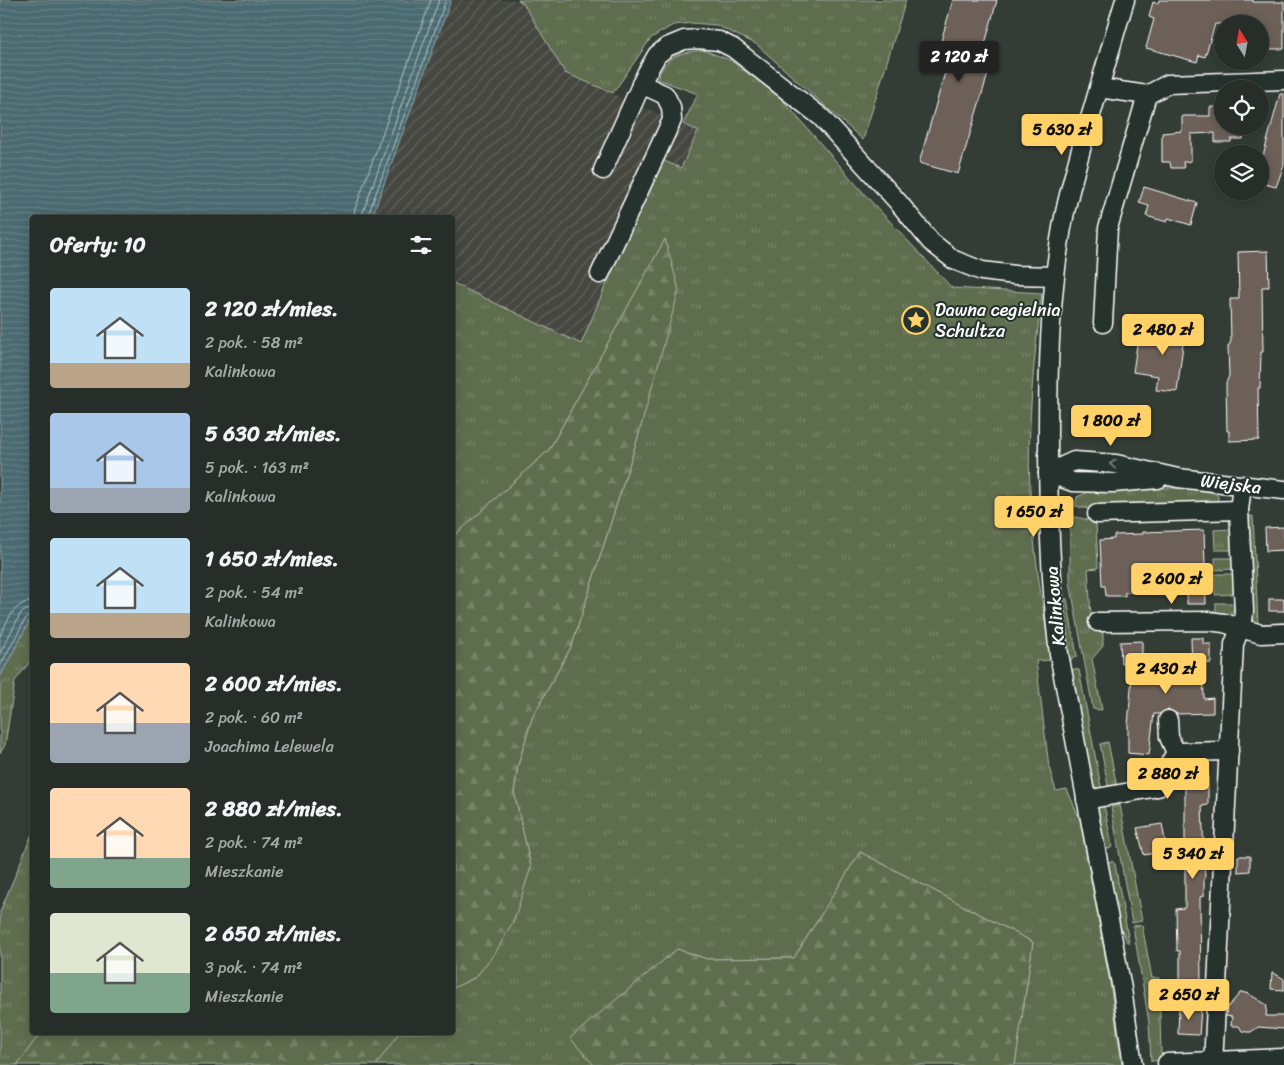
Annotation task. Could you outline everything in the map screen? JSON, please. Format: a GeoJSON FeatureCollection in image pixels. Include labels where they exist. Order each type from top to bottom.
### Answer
{"type":"FeatureCollection","features":[{"type":"Feature","properties":{"kind":"street","name":"Kalinkowa"},"geometry":{"type":"LineString","coordinates":[[1125,0],[1075,169],[1063,222],[1055,276],[1048,397],[1048,473],[1052,602],[1059,654],[1099,862],[1133,1065]]}},
{"type":"Feature","properties":{"kind":"street"},"geometry":{"type":"LineString","coordinates":[[603,170],[657,55],[668,47],[684,40],[719,41],[733,48],[821,117],[892,195],[931,242],[954,260],[982,271],[1015,276],[1055,276]]}},
{"type":"Feature","properties":{"kind":"street"},"geometry":{"type":"LineString","coordinates":[[1099,88],[1147,96],[1168,84],[1284,80]]}},
{"type":"Feature","properties":{"kind":"street"},"geometry":{"type":"LineString","coordinates":[[600,274],[672,120],[671,107],[666,95],[642,84]]}},
{"type":"Feature","properties":{"kind":"street"},"geometry":{"type":"LineString","coordinates":[[1104,323],[1108,228],[1147,96]]}},
{"type":"Feature","properties":{"kind":"street","name":"Wiejska"},"geometry":{"type":"LineString","coordinates":[[1048,473],[1073,482],[1113,483],[1178,478],[1284,490]]}},
{"type":"Feature","properties":{"kind":"street"},"geometry":{"type":"LineString","coordinates":[[1213,1063],[1234,644],[1244,610],[1239,510],[1242,486]]}},
{"type":"Feature","properties":{"kind":"street"},"geometry":{"type":"LineString","coordinates":[[1097,514],[1239,510]]}},
{"type":"Feature","properties":{"kind":"street"},"geometry":{"type":"LineString","coordinates":[[1098,622],[1208,621],[1224,623],[1261,634],[1284,633]]}},
{"type":"Feature","properties":{"kind":"street"},"geometry":{"type":"LineString","coordinates":[[1168,720],[1169,737],[1176,753]]}},
{"type":"Feature","properties":{"kind":"street"},"geometry":{"type":"LineString","coordinates":[[1086,800],[1158,787],[1163,782],[1173,756],[1176,753],[1182,751],[1229,751]]}},
{"type":"Feature","properties":{"kind":"street"},"geometry":{"type":"LineString","coordinates":[[1167,1064],[1284,1058]]}},
{"type":"Feature","properties":{"kind":"shaded area"},"geometry":{"type":"Polygon","coordinates":[[[451,0],[518,0],[523,3],[565,73],[698,131],[680,169],[659,159],[581,345],[455,284],[455,215],[373,215],[451,0]]]}},
{"type":"Feature","properties":{"kind":"green space"},"geometry":{"type":"Polygon","coordinates":[[[518,0],[906,0],[863,140],[756,44],[716,25],[692,23],[673,25],[651,38],[613,93],[565,73],[523,3],[518,0]]]}},
{"type":"Feature","properties":{"kind":"green space"},"geometry":{"type":"Polygon","coordinates":[[[703,50],[730,60],[779,96],[868,198],[952,288],[1042,293],[1032,391],[1029,465],[1031,511],[1051,660],[1036,661],[1049,767],[1056,791],[1067,789],[1080,820],[1110,983],[1122,1065],[1015,1065],[1033,942],[860,852],[794,958],[706,959],[677,949],[594,1065],[376,1065],[397,1035],[455,1035],[455,987],[476,977],[531,867],[514,792],[518,765],[532,718],[572,645],[638,437],[655,372],[665,240],[549,450],[455,535],[455,284],[581,344],[659,159],[681,168],[698,131],[683,124],[698,94],[657,79],[669,60],[687,52],[703,50]]]}},
{"type":"Feature","properties":{"kind":"green space"},"geometry":{"type":"Polygon","coordinates":[[[665,239],[679,290],[638,437],[572,645],[532,718],[518,765],[514,792],[531,867],[514,920],[497,950],[476,977],[455,987],[455,535],[549,450],[665,239]]]}},
{"type":"Feature","properties":{"kind":"green space"},"geometry":{"type":"Polygon","coordinates":[[[1077,466],[1121,474],[1076,477],[1077,466]]]}},
{"type":"Feature","properties":{"kind":"green space"},"geometry":{"type":"Polygon","coordinates":[[[1161,488],[1207,491],[1218,496],[1218,501],[1215,506],[1098,511],[1075,506],[1077,497],[1091,491],[1161,488]]]}},
{"type":"Feature","properties":{"kind":"green space"},"geometry":{"type":"Polygon","coordinates":[[[1072,516],[1096,522],[1098,568],[1088,569],[1091,615],[1100,630],[1103,631],[1103,646],[1092,659],[1102,710],[1093,709],[1070,582],[1070,523],[1072,516]]]}},
{"type":"Feature","properties":{"kind":"green space"},"geometry":{"type":"Polygon","coordinates":[[[1253,516],[1258,624],[1284,623],[1284,626],[1257,627],[1251,622],[1246,517],[1253,516]]]}},
{"type":"Feature","properties":{"kind":"green space"},"geometry":{"type":"Polygon","coordinates":[[[1232,529],[1233,548],[1230,550],[1215,550],[1214,530],[1232,529]]]}},
{"type":"Feature","properties":{"kind":"green space"},"geometry":{"type":"Polygon","coordinates":[[[1215,558],[1231,558],[1234,569],[1215,570],[1215,558]]]}},
{"type":"Feature","properties":{"kind":"green space"},"geometry":{"type":"Polygon","coordinates":[[[1215,574],[1234,574],[1235,592],[1232,594],[1215,595],[1215,574]]]}},
{"type":"Feature","properties":{"kind":"green space"},"geometry":{"type":"Polygon","coordinates":[[[1064,598],[1067,599],[1077,656],[1069,661],[1064,633],[1064,598]]]}},
{"type":"Feature","properties":{"kind":"green space"},"geometry":{"type":"Polygon","coordinates":[[[1216,603],[1236,604],[1234,610],[1225,616],[1216,615],[1216,603]]]}},
{"type":"Feature","properties":{"kind":"green space"},"geometry":{"type":"Polygon","coordinates":[[[30,620],[30,662],[15,681],[5,745],[0,753],[0,677],[30,620]]]}},
{"type":"Feature","properties":{"kind":"green space"},"geometry":{"type":"Polygon","coordinates":[[[1070,669],[1079,670],[1102,792],[1095,792],[1070,669]]]}},
{"type":"Feature","properties":{"kind":"green space"},"geometry":{"type":"Polygon","coordinates":[[[1108,742],[1117,787],[1109,791],[1100,744],[1108,742]]]}},
{"type":"Feature","properties":{"kind":"green space"},"geometry":{"type":"Polygon","coordinates":[[[1103,800],[1112,845],[1111,848],[1105,850],[1096,802],[1103,800]]]}},
{"type":"Feature","properties":{"kind":"green space"},"geometry":{"type":"Polygon","coordinates":[[[1120,805],[1142,921],[1132,923],[1111,807],[1120,805]]]}},
{"type":"Feature","properties":{"kind":"green space"},"geometry":{"type":"Polygon","coordinates":[[[30,839],[30,1035],[40,1035],[17,1065],[0,1065],[0,912],[30,839]]]}},
{"type":"Feature","properties":{"kind":"green space"},"geometry":{"type":"Polygon","coordinates":[[[860,852],[1033,942],[1015,1065],[594,1065],[570,1038],[677,949],[707,959],[794,958],[860,852]]]}},
{"type":"Feature","properties":{"kind":"green space"},"geometry":{"type":"Polygon","coordinates":[[[1112,861],[1115,864],[1129,942],[1127,942],[1119,923],[1108,862],[1112,861]]]}},
{"type":"Feature","properties":{"kind":"green space"},"geometry":{"type":"Polygon","coordinates":[[[1142,925],[1152,978],[1159,978],[1161,1054],[1165,1054],[1166,1060],[1151,1061],[1149,1023],[1133,926],[1142,925]]]}},
{"type":"Feature","properties":{"kind":"green space"},"geometry":{"type":"Polygon","coordinates":[[[39,1035],[398,1035],[376,1065],[17,1065],[39,1035]]]}},
{"type":"Feature","properties":{"kind":"water"},"geometry":{"type":"Polygon","coordinates":[[[0,0],[451,0],[373,215],[30,215],[30,620],[0,677],[0,0]]]}},
{"type":"Feature","properties":{"kind":"building"},"geometry":{"type":"Polygon","coordinates":[[[953,0],[997,0],[982,55],[993,57],[958,174],[919,163],[946,69],[934,65],[953,0]]]}},
{"type":"Feature","properties":{"kind":"building"},"geometry":{"type":"Polygon","coordinates":[[[1159,0],[1253,0],[1253,2],[1284,2],[1284,49],[1269,49],[1269,15],[1214,15],[1214,27],[1205,57],[1199,55],[1197,62],[1146,48],[1154,19],[1149,17],[1153,2],[1158,4],[1159,0]]]}},
{"type":"Feature","properties":{"kind":"building"},"geometry":{"type":"Polygon","coordinates":[[[1280,94],[1284,94],[1284,165],[1276,187],[1269,185],[1269,145],[1266,145],[1280,94]]]}},
{"type":"Feature","properties":{"kind":"building"},"geometry":{"type":"Polygon","coordinates":[[[1210,107],[1214,107],[1214,133],[1191,134],[1191,161],[1183,162],[1184,168],[1171,168],[1170,162],[1162,162],[1162,133],[1182,131],[1182,116],[1210,116],[1210,107]]]}},
{"type":"Feature","properties":{"kind":"building"},"geometry":{"type":"Polygon","coordinates":[[[1215,135],[1243,135],[1243,139],[1231,139],[1231,142],[1215,142],[1215,135]]]}},
{"type":"Feature","properties":{"kind":"building"},"geometry":{"type":"Polygon","coordinates":[[[1144,187],[1197,203],[1191,225],[1168,218],[1167,222],[1146,216],[1149,206],[1139,203],[1144,187]]]}},
{"type":"Feature","properties":{"kind":"building"},"geometry":{"type":"Polygon","coordinates":[[[1268,251],[1269,287],[1262,287],[1263,352],[1261,352],[1260,388],[1258,388],[1259,440],[1229,441],[1226,383],[1229,376],[1228,347],[1231,341],[1230,299],[1239,299],[1238,252],[1268,251]]]}},
{"type":"Feature","properties":{"kind":"building"},"geometry":{"type":"Polygon","coordinates":[[[1166,318],[1186,321],[1177,392],[1156,390],[1158,376],[1133,372],[1138,338],[1161,341],[1166,318]]]}},
{"type":"Feature","properties":{"kind":"building"},"geometry":{"type":"Polygon","coordinates":[[[1284,527],[1284,550],[1266,551],[1265,528],[1284,527]]]}},
{"type":"Feature","properties":{"kind":"building"},"geometry":{"type":"Polygon","coordinates":[[[1204,530],[1206,604],[1187,604],[1187,594],[1125,592],[1125,596],[1106,596],[1105,586],[1102,586],[1100,540],[1114,539],[1114,535],[1143,534],[1143,532],[1204,530]]]}},
{"type":"Feature","properties":{"kind":"building"},"geometry":{"type":"Polygon","coordinates":[[[1269,599],[1284,599],[1284,611],[1269,611],[1269,599]]]}},
{"type":"Feature","properties":{"kind":"building"},"geometry":{"type":"Polygon","coordinates":[[[1191,638],[1203,638],[1203,644],[1211,644],[1211,663],[1203,663],[1204,699],[1213,698],[1213,713],[1177,714],[1168,709],[1160,714],[1154,714],[1149,755],[1128,753],[1133,663],[1167,661],[1168,672],[1192,671],[1191,638]]]}},
{"type":"Feature","properties":{"kind":"building"},"geometry":{"type":"Polygon","coordinates":[[[1142,641],[1142,662],[1121,663],[1120,642],[1142,641]]]}},
{"type":"Feature","properties":{"kind":"building"},"geometry":{"type":"Polygon","coordinates":[[[1185,772],[1208,772],[1208,805],[1202,806],[1205,879],[1204,896],[1200,897],[1201,986],[1180,986],[1180,951],[1177,951],[1176,909],[1185,907],[1185,772]]]}},
{"type":"Feature","properties":{"kind":"building"},"geometry":{"type":"Polygon","coordinates":[[[1162,824],[1167,851],[1144,855],[1137,828],[1162,824]]]}},
{"type":"Feature","properties":{"kind":"building"},"geometry":{"type":"Polygon","coordinates":[[[1238,856],[1250,856],[1250,871],[1238,872],[1238,856]]]}},
{"type":"Feature","properties":{"kind":"building"},"geometry":{"type":"Polygon","coordinates":[[[1272,972],[1284,979],[1284,990],[1271,989],[1272,972]]]}},
{"type":"Feature","properties":{"kind":"building"},"geometry":{"type":"Polygon","coordinates":[[[1241,992],[1249,994],[1267,1005],[1266,1016],[1284,1016],[1284,1029],[1258,1027],[1251,1032],[1246,1032],[1242,1031],[1239,1026],[1231,1026],[1232,1017],[1226,1016],[1227,1008],[1241,992]]]}},
{"type":"Feature","properties":{"kind":"building"},"geometry":{"type":"Polygon","coordinates":[[[1179,1008],[1201,1009],[1199,1035],[1178,1034],[1179,1008]]]}},
{"type":"Feature","properties":{"kind":"place","name":"Dawna cegielnia Schultza"},"geometry":{"type":"Point","coordinates":[916,320]}}]}
